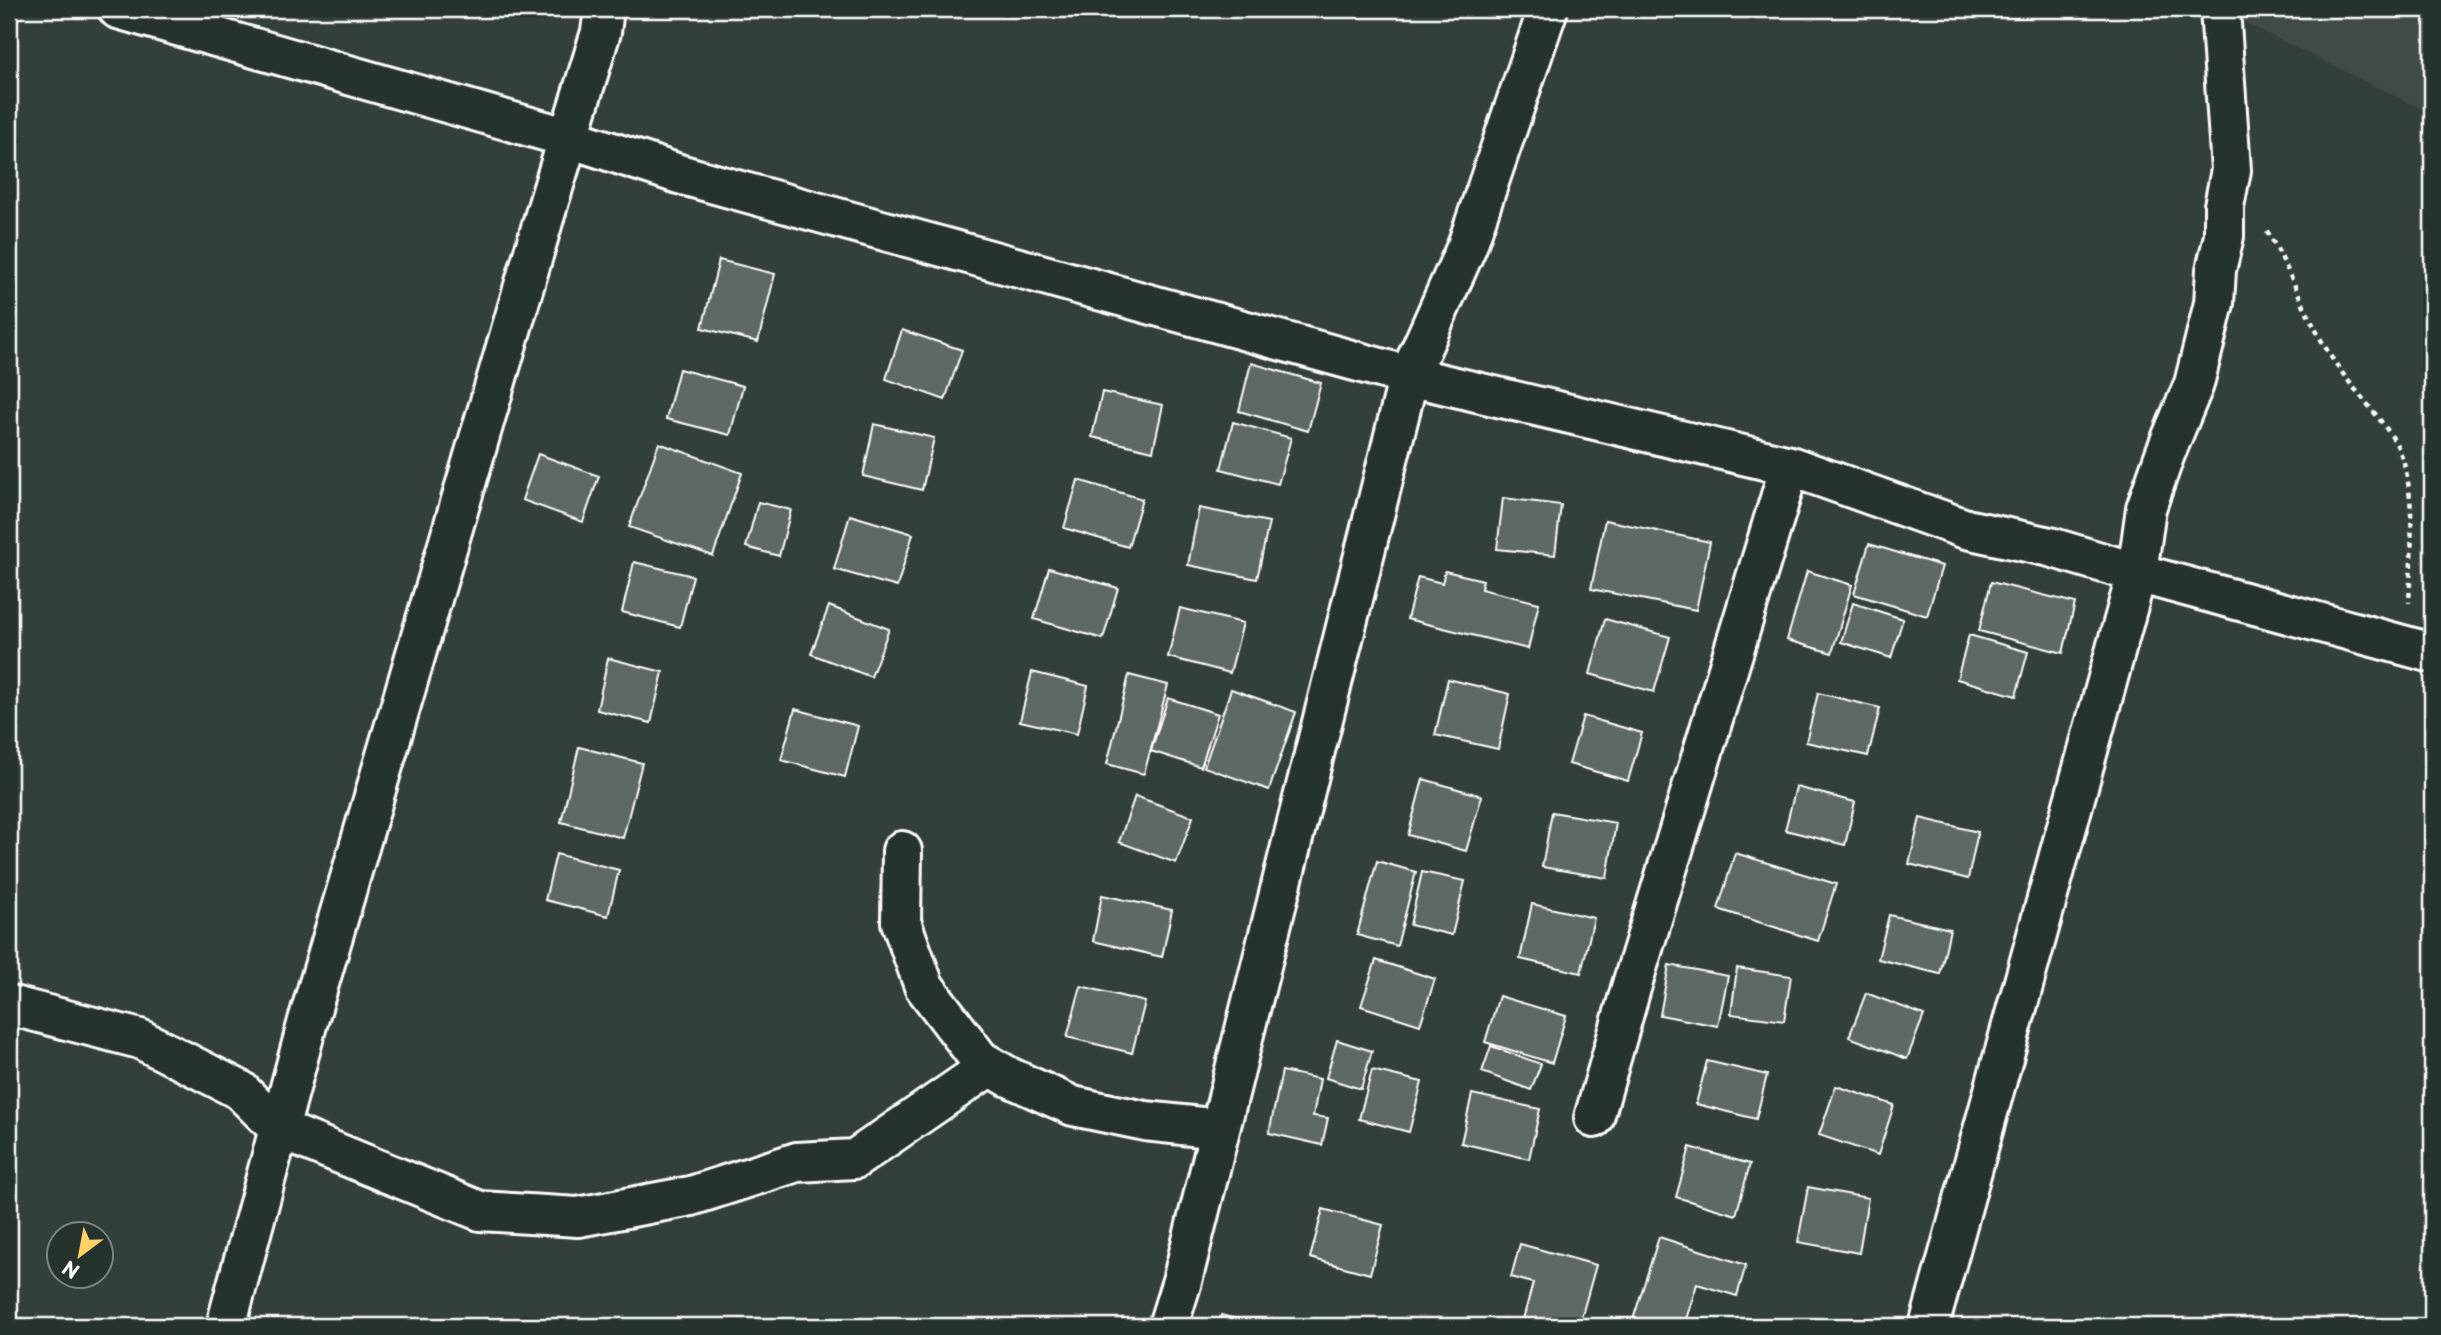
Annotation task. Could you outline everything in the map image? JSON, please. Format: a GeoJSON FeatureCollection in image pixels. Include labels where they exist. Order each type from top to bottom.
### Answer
{"type":"FeatureCollection","features":[{"type":"Feature","properties":{"kind":"street"},"geometry":{"type":"LineString","coordinates":[[118,9],[569,138],[679,174],[1409,376],[1790,466],[1966,529],[2050,547],[2417,649]]}},
{"type":"Feature","properties":{"kind":"street"},"geometry":{"type":"LineString","coordinates":[[226,1326],[312,1008],[601,32],[604,9]]}},
{"type":"Feature","properties":{"kind":"street"},"geometry":{"type":"LineString","coordinates":[[1168,1326],[1182,1281],[1409,376],[1467,246],[1548,9]]}},
{"type":"Feature","properties":{"kind":"street"},"geometry":{"type":"LineString","coordinates":[[1929,1326],[2137,573],[2146,508],[2193,384],[2214,303],[2216,270],[2224,236],[2224,206],[2231,170],[2220,9]]}},
{"type":"Feature","properties":{"kind":"street"},"geometry":{"type":"LineString","coordinates":[[1594,1118],[1790,466]]}},
{"type":"Feature","properties":{"kind":"street"},"geometry":{"type":"LineString","coordinates":[[902,851],[901,922],[924,986],[980,1060],[1009,1077],[1073,1106],[1145,1121],[1220,1129]]}},
{"type":"Feature","properties":{"kind":"street"},"geometry":{"type":"LineString","coordinates":[[9,1005],[140,1039],[240,1090],[279,1129],[480,1211],[578,1217],[691,1196],[797,1162],[855,1159],[990,1066]]}},
{"type":"Feature","properties":{"kind":"path"},"geometry":{"type":"LineString","coordinates":[[2229,182],[2241,193],[2271,237],[2328,351],[2396,443],[2408,483],[2409,606],[2417,649]]}},
{"type":"Feature","properties":{"kind":"shaded area"},"geometry":{"type":"Polygon","coordinates":[[[2233,9],[2432,9],[2432,114],[2231,16],[2233,9]]]}},
{"type":"Feature","properties":{"kind":"building"},"geometry":{"type":"Polygon","coordinates":[[[719,260],[775,274],[758,342],[702,328],[719,260]]]}},
{"type":"Feature","properties":{"kind":"building"},"geometry":{"type":"Polygon","coordinates":[[[902,330],[962,350],[945,400],[886,379],[902,330]]]}},
{"type":"Feature","properties":{"kind":"building"},"geometry":{"type":"Polygon","coordinates":[[[1251,363],[1321,383],[1308,431],[1239,411],[1251,363]]]}},
{"type":"Feature","properties":{"kind":"building"},"geometry":{"type":"Polygon","coordinates":[[[679,369],[743,386],[730,435],[666,419],[679,369]]]}},
{"type":"Feature","properties":{"kind":"building"},"geometry":{"type":"Polygon","coordinates":[[[1102,392],[1163,405],[1153,451],[1092,437],[1102,392]]]}},
{"type":"Feature","properties":{"kind":"building"},"geometry":{"type":"Polygon","coordinates":[[[1233,422],[1291,438],[1278,484],[1221,469],[1233,422]]]}},
{"type":"Feature","properties":{"kind":"building"},"geometry":{"type":"Polygon","coordinates":[[[874,424],[934,438],[922,490],[863,476],[874,424]]]}},
{"type":"Feature","properties":{"kind":"building"},"geometry":{"type":"Polygon","coordinates":[[[659,443],[742,473],[713,556],[629,527],[659,443]]]}},
{"type":"Feature","properties":{"kind":"building"},"geometry":{"type":"Polygon","coordinates":[[[538,454],[599,476],[583,522],[522,500],[538,454]]]}},
{"type":"Feature","properties":{"kind":"building"},"geometry":{"type":"Polygon","coordinates":[[[1078,480],[1142,499],[1128,547],[1064,528],[1078,480]]]}},
{"type":"Feature","properties":{"kind":"building"},"geometry":{"type":"Polygon","coordinates":[[[1503,498],[1561,505],[1555,555],[1497,549],[1503,498]]]}},
{"type":"Feature","properties":{"kind":"building"},"geometry":{"type":"Polygon","coordinates":[[[758,502],[791,510],[779,556],[746,547],[758,502]]]}},
{"type":"Feature","properties":{"kind":"building"},"geometry":{"type":"Polygon","coordinates":[[[1199,508],[1269,522],[1257,579],[1188,565],[1199,508]]]}},
{"type":"Feature","properties":{"kind":"building"},"geometry":{"type":"Polygon","coordinates":[[[850,515],[913,534],[897,587],[834,569],[850,515]]]}},
{"type":"Feature","properties":{"kind":"building"},"geometry":{"type":"Polygon","coordinates":[[[1605,520],[1710,542],[1696,610],[1591,589],[1605,520]]]}},
{"type":"Feature","properties":{"kind":"building"},"geometry":{"type":"Polygon","coordinates":[[[1869,544],[1942,566],[1927,616],[1854,594],[1869,544]]]}},
{"type":"Feature","properties":{"kind":"building"},"geometry":{"type":"Polygon","coordinates":[[[634,562],[693,576],[680,627],[622,612],[634,562]]]}},
{"type":"Feature","properties":{"kind":"building"},"geometry":{"type":"Polygon","coordinates":[[[1049,568],[1118,588],[1103,639],[1034,619],[1049,568]]]}},
{"type":"Feature","properties":{"kind":"building"},"geometry":{"type":"Polygon","coordinates":[[[1445,571],[1483,580],[1481,589],[1539,603],[1528,649],[1407,619],[1418,577],[1442,583],[1445,571]]]}},
{"type":"Feature","properties":{"kind":"building"},"geometry":{"type":"Polygon","coordinates":[[[1807,571],[1852,585],[1832,653],[1787,640],[1807,571]]]}},
{"type":"Feature","properties":{"kind":"building"},"geometry":{"type":"Polygon","coordinates":[[[1991,582],[2075,603],[2063,653],[1979,631],[1991,582]]]}},
{"type":"Feature","properties":{"kind":"building"},"geometry":{"type":"Polygon","coordinates":[[[1853,603],[1903,619],[1891,658],[1841,642],[1853,603]]]}},
{"type":"Feature","properties":{"kind":"building"},"geometry":{"type":"Polygon","coordinates":[[[829,606],[889,629],[871,677],[811,654],[829,606]]]}},
{"type":"Feature","properties":{"kind":"building"},"geometry":{"type":"Polygon","coordinates":[[[1180,608],[1243,623],[1230,673],[1168,657],[1180,608]]]}},
{"type":"Feature","properties":{"kind":"building"},"geometry":{"type":"Polygon","coordinates":[[[1605,619],[1670,637],[1654,692],[1590,674],[1605,619]]]}},
{"type":"Feature","properties":{"kind":"building"},"geometry":{"type":"Polygon","coordinates":[[[1969,635],[2028,652],[2016,696],[1957,679],[1969,635]]]}},
{"type":"Feature","properties":{"kind":"building"},"geometry":{"type":"Polygon","coordinates":[[[608,658],[663,672],[651,723],[597,710],[608,658]]]}},
{"type":"Feature","properties":{"kind":"building"},"geometry":{"type":"Polygon","coordinates":[[[1032,672],[1088,686],[1077,734],[1020,721],[1032,672]]]}},
{"type":"Feature","properties":{"kind":"building"},"geometry":{"type":"Polygon","coordinates":[[[1129,675],[1168,685],[1144,774],[1107,764],[1129,675]]]}},
{"type":"Feature","properties":{"kind":"building"},"geometry":{"type":"Polygon","coordinates":[[[1448,679],[1510,694],[1498,749],[1435,735],[1448,679]]]}},
{"type":"Feature","properties":{"kind":"building"},"geometry":{"type":"Polygon","coordinates":[[[1231,689],[1296,712],[1269,790],[1204,767],[1231,689]]]}},
{"type":"Feature","properties":{"kind":"building"},"geometry":{"type":"Polygon","coordinates":[[[1818,693],[1880,708],[1868,756],[1806,742],[1818,693]]]}},
{"type":"Feature","properties":{"kind":"building"},"geometry":{"type":"Polygon","coordinates":[[[1168,698],[1218,714],[1201,767],[1151,751],[1168,698]]]}},
{"type":"Feature","properties":{"kind":"building"},"geometry":{"type":"Polygon","coordinates":[[[795,709],[858,726],[845,777],[781,760],[795,709]]]}},
{"type":"Feature","properties":{"kind":"building"},"geometry":{"type":"Polygon","coordinates":[[[1583,716],[1642,733],[1628,781],[1569,764],[1583,716]]]}},
{"type":"Feature","properties":{"kind":"building"},"geometry":{"type":"Polygon","coordinates":[[[579,747],[642,763],[623,838],[561,822],[579,747]]]}},
{"type":"Feature","properties":{"kind":"building"},"geometry":{"type":"Polygon","coordinates":[[[1423,779],[1482,796],[1466,851],[1408,835],[1423,779]]]}},
{"type":"Feature","properties":{"kind":"building"},"geometry":{"type":"Polygon","coordinates":[[[1796,787],[1855,802],[1845,845],[1785,830],[1796,787]]]}},
{"type":"Feature","properties":{"kind":"building"},"geometry":{"type":"Polygon","coordinates":[[[1135,796],[1193,817],[1176,863],[1119,842],[1135,796]]]}},
{"type":"Feature","properties":{"kind":"building"},"geometry":{"type":"Polygon","coordinates":[[[1552,812],[1616,823],[1607,878],[1542,867],[1552,812]]]}},
{"type":"Feature","properties":{"kind":"building"},"geometry":{"type":"Polygon","coordinates":[[[1920,818],[1978,832],[1968,879],[1909,864],[1920,818]]]}},
{"type":"Feature","properties":{"kind":"building"},"geometry":{"type":"Polygon","coordinates":[[[1735,853],[1836,884],[1818,941],[1718,909],[1735,853]]]}},
{"type":"Feature","properties":{"kind":"building"},"geometry":{"type":"Polygon","coordinates":[[[556,854],[619,870],[608,916],[545,900],[556,854]]]}},
{"type":"Feature","properties":{"kind":"building"},"geometry":{"type":"Polygon","coordinates":[[[1377,861],[1416,872],[1397,946],[1357,935],[1377,861]]]}},
{"type":"Feature","properties":{"kind":"building"},"geometry":{"type":"Polygon","coordinates":[[[1422,872],[1465,881],[1452,935],[1410,925],[1422,872]]]}},
{"type":"Feature","properties":{"kind":"building"},"geometry":{"type":"Polygon","coordinates":[[[1102,895],[1172,910],[1162,957],[1093,941],[1102,895]]]}},
{"type":"Feature","properties":{"kind":"building"},"geometry":{"type":"Polygon","coordinates":[[[1532,904],[1594,918],[1581,973],[1520,959],[1532,904]]]}},
{"type":"Feature","properties":{"kind":"building"},"geometry":{"type":"Polygon","coordinates":[[[1889,915],[1950,929],[1940,974],[1878,959],[1889,915]]]}},
{"type":"Feature","properties":{"kind":"building"},"geometry":{"type":"Polygon","coordinates":[[[1376,960],[1435,979],[1420,1025],[1361,1006],[1376,960]]]}},
{"type":"Feature","properties":{"kind":"building"},"geometry":{"type":"Polygon","coordinates":[[[1669,965],[1728,976],[1718,1026],[1660,1015],[1669,965]]]}},
{"type":"Feature","properties":{"kind":"building"},"geometry":{"type":"Polygon","coordinates":[[[1737,968],[1791,976],[1784,1021],[1731,1014],[1737,968]]]}},
{"type":"Feature","properties":{"kind":"building"},"geometry":{"type":"Polygon","coordinates":[[[1081,986],[1145,1002],[1132,1053],[1067,1037],[1081,986]]]}},
{"type":"Feature","properties":{"kind":"building"},"geometry":{"type":"Polygon","coordinates":[[[1866,993],[1924,1015],[1907,1059],[1849,1037],[1866,993]]]}},
{"type":"Feature","properties":{"kind":"building"},"geometry":{"type":"Polygon","coordinates":[[[1499,996],[1566,1016],[1552,1063],[1485,1042],[1499,996]]]}},
{"type":"Feature","properties":{"kind":"building"},"geometry":{"type":"Polygon","coordinates":[[[1337,1040],[1372,1051],[1361,1089],[1326,1078],[1337,1040]]]}},
{"type":"Feature","properties":{"kind":"building"},"geometry":{"type":"Polygon","coordinates":[[[1491,1046],[1541,1064],[1531,1090],[1482,1072],[1491,1046]]]}},
{"type":"Feature","properties":{"kind":"building"},"geometry":{"type":"Polygon","coordinates":[[[1707,1061],[1767,1075],[1756,1119],[1696,1104],[1707,1061]]]}},
{"type":"Feature","properties":{"kind":"building"},"geometry":{"type":"Polygon","coordinates":[[[1372,1070],[1422,1082],[1409,1132],[1359,1119],[1372,1070]]]}},
{"type":"Feature","properties":{"kind":"building"},"geometry":{"type":"Polygon","coordinates":[[[1282,1071],[1320,1079],[1313,1116],[1328,1118],[1322,1145],[1269,1133],[1282,1071]]]}},
{"type":"Feature","properties":{"kind":"building"},"geometry":{"type":"Polygon","coordinates":[[[1836,1086],[1894,1105],[1878,1155],[1819,1135],[1836,1086]]]}},
{"type":"Feature","properties":{"kind":"building"},"geometry":{"type":"Polygon","coordinates":[[[1472,1094],[1540,1109],[1529,1159],[1461,1143],[1472,1094]]]}},
{"type":"Feature","properties":{"kind":"building"},"geometry":{"type":"Polygon","coordinates":[[[1690,1147],[1750,1164],[1736,1215],[1676,1197],[1690,1147]]]}},
{"type":"Feature","properties":{"kind":"building"},"geometry":{"type":"Polygon","coordinates":[[[1808,1187],[1868,1198],[1859,1253],[1798,1242],[1808,1187]]]}},
{"type":"Feature","properties":{"kind":"building"},"geometry":{"type":"Polygon","coordinates":[[[1323,1209],[1383,1225],[1370,1274],[1310,1258],[1323,1209]]]}},
{"type":"Feature","properties":{"kind":"building"},"geometry":{"type":"Polygon","coordinates":[[[1659,1237],[1746,1265],[1737,1296],[1697,1284],[1684,1326],[1631,1326],[1659,1237]]]}},
{"type":"Feature","properties":{"kind":"building"},"geometry":{"type":"Polygon","coordinates":[[[1520,1244],[1596,1265],[1579,1326],[1536,1326],[1522,1323],[1533,1283],[1511,1277],[1520,1244]]]}},
{"type":"Feature","properties":{"kind":"building"},"geometry":{"type":"Polygon","coordinates":[[[1221,1315],[1257,1325],[1218,1326],[1221,1315]]]}}]}
